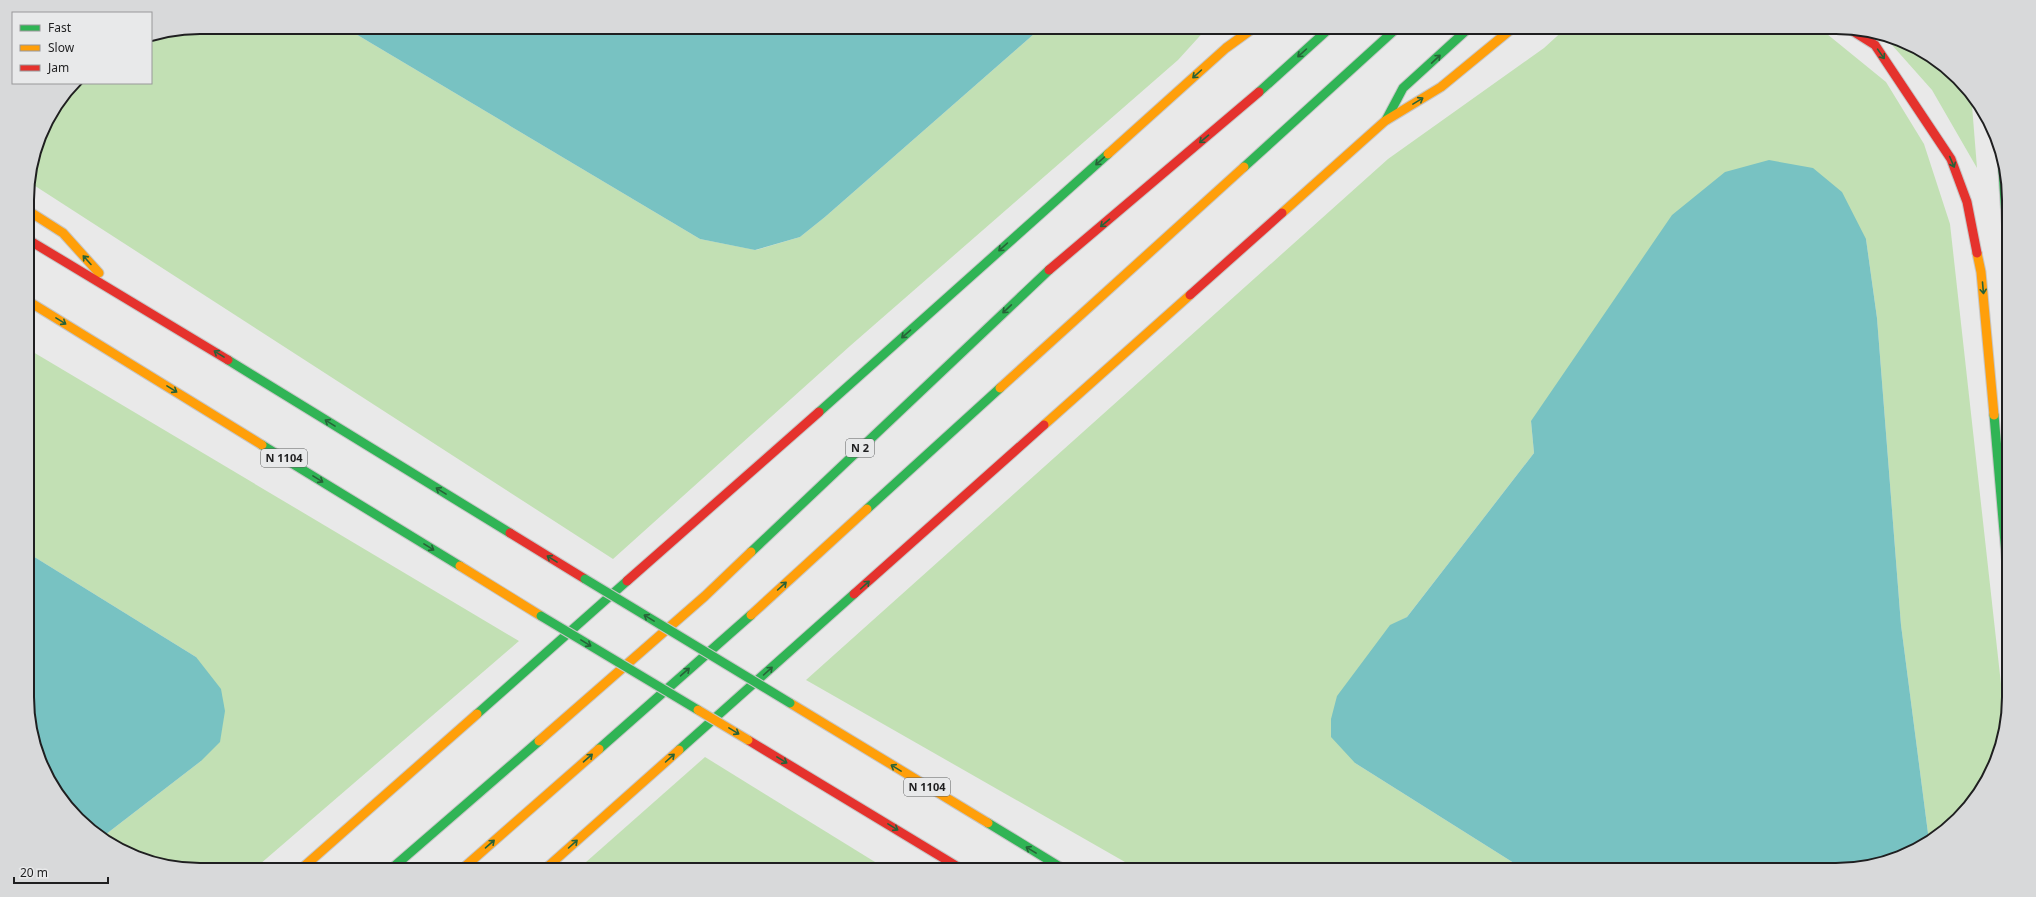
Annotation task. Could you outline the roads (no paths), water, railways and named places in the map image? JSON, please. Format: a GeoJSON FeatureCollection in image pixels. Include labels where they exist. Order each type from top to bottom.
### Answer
{"type":"FeatureCollection","features":[{"type":"Feature","properties":{"kind":"highway"},"geometry":{"type":"LineString","coordinates":[[1226,48],[1237,34]]}},
{"type":"Feature","properties":{"kind":"highway"},"geometry":{"type":"LineString","coordinates":[[308,863],[921,321],[1226,48],[1245,34]]}},
{"type":"Feature","properties":{"kind":"highway","name":"N 2"},"geometry":{"type":"LineString","coordinates":[[398,863],[705,596],[1048,271],[1265,87],[1323,34]]}},
{"type":"Feature","properties":{"kind":"highway"},"geometry":{"type":"LineString","coordinates":[[469,863],[744,621],[1390,34]]}},
{"type":"Feature","properties":{"kind":"highway"},"geometry":{"type":"LineString","coordinates":[[1385,120],[1404,88],[1462,34]]}},
{"type":"Feature","properties":{"kind":"highway"},"geometry":{"type":"LineString","coordinates":[[552,863],[1385,120],[1442,87],[1506,34]]}},
{"type":"Feature","properties":{"kind":"highway"},"geometry":{"type":"LineString","coordinates":[[1859,35],[1875,45],[1910,94],[1951,158],[1967,202],[1981,272],[2002,510]]}},
{"type":"Feature","properties":{"kind":"highway"},"geometry":{"type":"LineString","coordinates":[[34,214],[63,233],[113,289]]}},
{"type":"Feature","properties":{"kind":"highway","name":"N 1104"},"geometry":{"type":"LineString","coordinates":[[34,243],[113,289],[585,579],[1052,863]]}},
{"type":"Feature","properties":{"kind":"highway","name":"N 1104"},"geometry":{"type":"LineString","coordinates":[[34,305],[541,616],[951,863]]}},
{"type":"Feature","properties":{"kind":"water"},"geometry":{"type":"Polygon","coordinates":[[[356,34],[1034,34],[825,217],[800,237],[755,250],[700,239],[356,34]]]}},
{"type":"Feature","properties":{"kind":"water"},"geometry":{"type":"Polygon","coordinates":[[[1769,160],[1813,168],[1842,192],[1866,239],[1877,318],[1901,625],[1928,835],[1910,846],[1889,854],[1869,860],[1847,863],[1514,863],[1355,763],[1331,737],[1331,719],[1337,696],[1390,625],[1407,617],[1534,453],[1531,421],[1672,215],[1725,172],[1769,160]]]}},
{"type":"Feature","properties":{"kind":"water"},"geometry":{"type":"Polygon","coordinates":[[[34,557],[196,657],[221,689],[225,711],[220,742],[201,761],[106,834],[90,822],[75,807],[51,771],[43,750],[35,719],[34,557]]]}}]}
